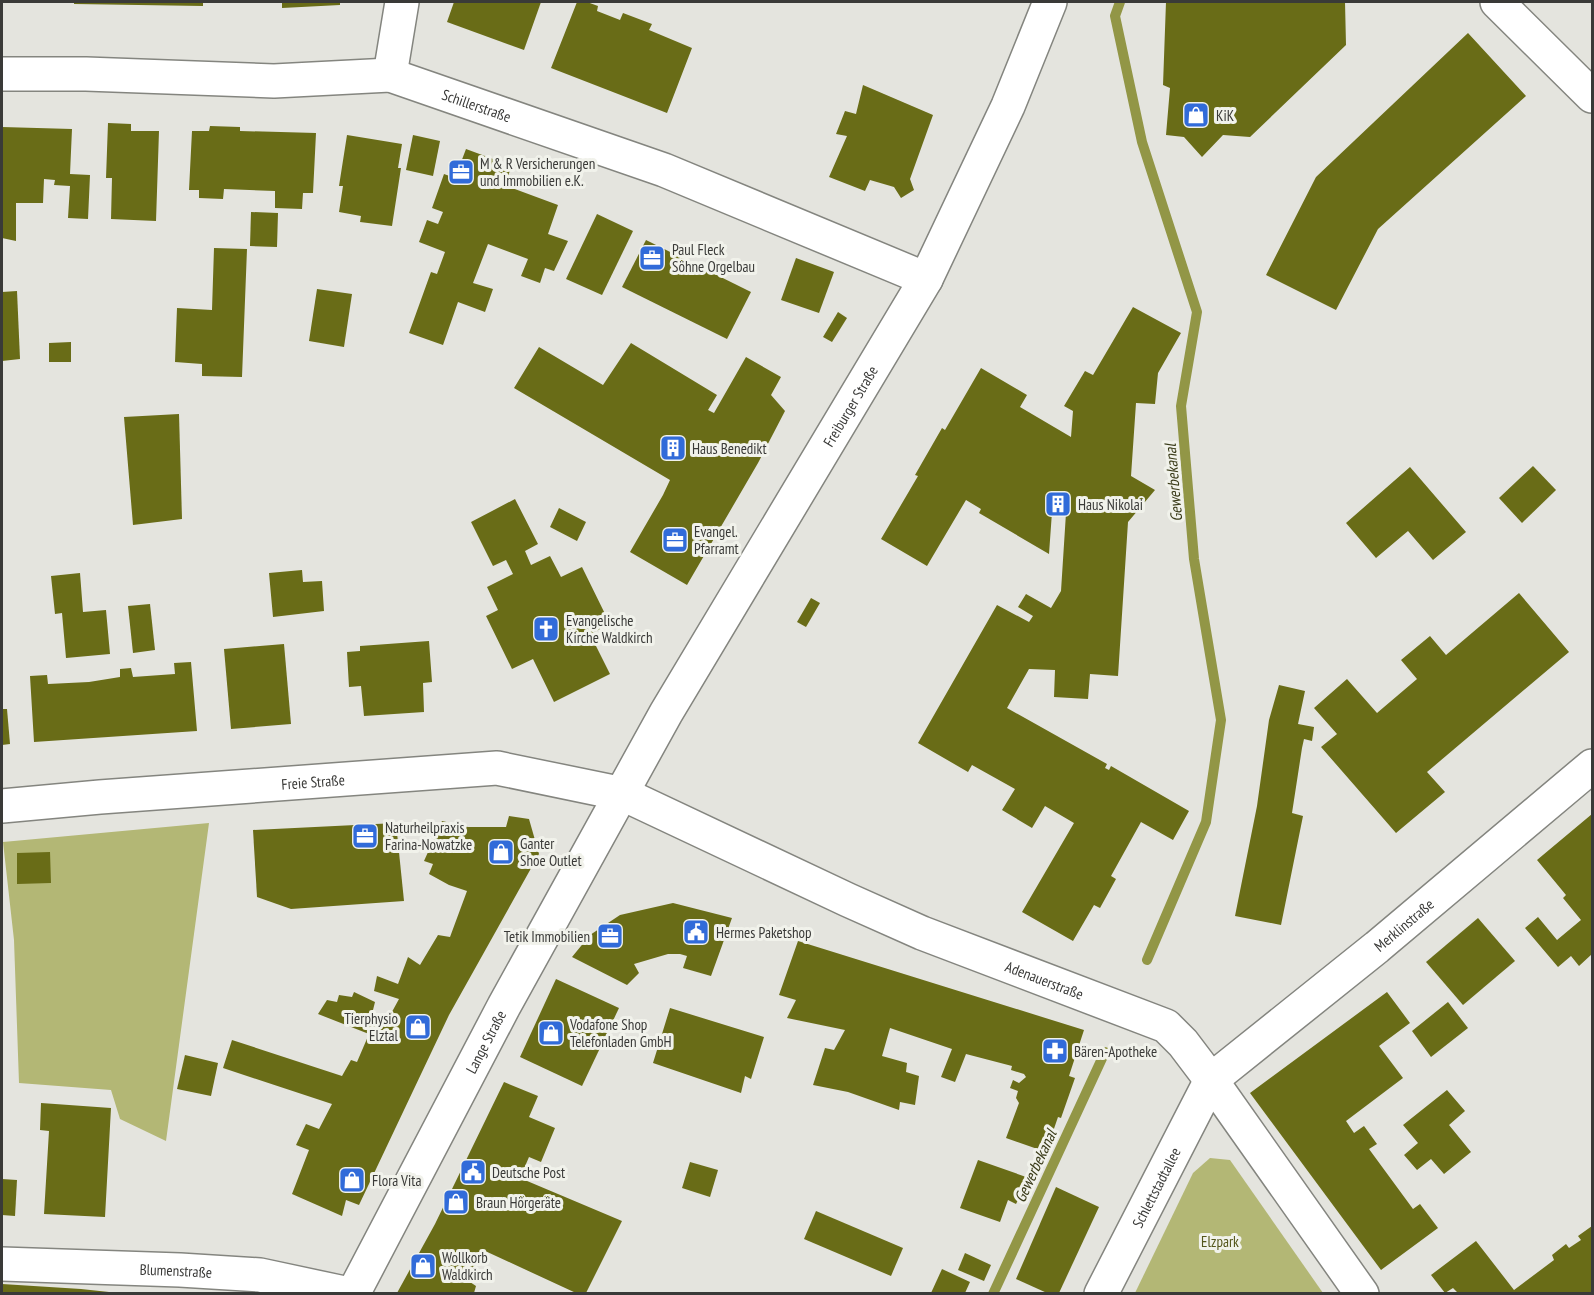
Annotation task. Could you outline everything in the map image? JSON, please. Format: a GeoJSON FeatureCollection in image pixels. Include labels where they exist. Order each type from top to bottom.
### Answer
{"type":"FeatureCollection","features":[{"type":"Feature","properties":{"kind":"street"},"geometry":{"type":"LineString","coordinates":[[390,75],[402,2]]}},
{"type":"Feature","properties":{"kind":"street","name":"Freiburger Straße"},"geometry":{"type":"LineString","coordinates":[[623,794],[666,713],[926,279],[1000,125],[1050,2]]}},
{"type":"Feature","properties":{"kind":"street"},"geometry":{"type":"LineString","coordinates":[[1514,7],[1593,96]]}},
{"type":"Feature","properties":{"kind":"street","name":"Schillerstraße"},"geometry":{"type":"LineString","coordinates":[[2,74],[274,81],[390,75],[664,170],[926,279]]}},
{"type":"Feature","properties":{"kind":"street","name":"Merklinstraße"},"geometry":{"type":"LineString","coordinates":[[1211,1080],[1377,947],[1593,766]]}},
{"type":"Feature","properties":{"kind":"street","name":"Freie Straße"},"geometry":{"type":"LineString","coordinates":[[2,807],[100,797],[497,768],[623,794]]}},
{"type":"Feature","properties":{"kind":"street","name":"Adenauerstraße"},"geometry":{"type":"LineString","coordinates":[[623,794],[922,933],[1166,1026],[1183,1042],[1211,1080],[1362,1293]]}},
{"type":"Feature","properties":{"kind":"street","name":"Lange Straße"},"geometry":{"type":"LineString","coordinates":[[351,1293],[504,1006],[623,794]]}},
{"type":"Feature","properties":{"kind":"street","name":"Schlettstadtallee"},"geometry":{"type":"LineString","coordinates":[[1101,1293],[1211,1080]]}},
{"type":"Feature","properties":{"kind":"street","name":"Blumenstraße"},"geometry":{"type":"LineString","coordinates":[[2,1264],[260,1275],[351,1293]]}},
{"type":"Feature","properties":{"kind":"green space"},"geometry":{"type":"Polygon","coordinates":[[[209,823],[166,1141],[120,1119],[111,1090],[19,1083],[14,940],[3,842],[209,823]]]}},
{"type":"Feature","properties":{"kind":"green space","name":"Elzpark"},"geometry":{"type":"Polygon","coordinates":[[[1210,1158],[1230,1160],[1323,1293],[1135,1293],[1193,1173],[1210,1158]]]}},
{"type":"Feature","properties":{"kind":"building"},"geometry":{"type":"Polygon","coordinates":[[[74,2],[203,2],[203,6],[74,4],[74,2]]]}},
{"type":"Feature","properties":{"kind":"building"},"geometry":{"type":"Polygon","coordinates":[[[282,2],[340,2],[340,5],[282,8],[282,2]]]}},
{"type":"Feature","properties":{"kind":"building"},"geometry":{"type":"Polygon","coordinates":[[[454,2],[541,2],[524,50],[447,22],[454,2]]]}},
{"type":"Feature","properties":{"kind":"building"},"geometry":{"type":"Polygon","coordinates":[[[577,2],[587,2],[598,6],[597,11],[620,20],[623,13],[652,24],[649,30],[692,48],[667,113],[551,68],[577,2]]]}},
{"type":"Feature","properties":{"kind":"building"},"geometry":{"type":"Polygon","coordinates":[[[1166,2],[1345,2],[1346,45],[1250,137],[1223,135],[1202,157],[1184,137],[1166,135],[1170,88],[1163,85],[1166,2]]]}},
{"type":"Feature","properties":{"kind":"building"},"geometry":{"type":"Polygon","coordinates":[[[1468,33],[1526,96],[1378,229],[1336,310],[1266,275],[1316,177],[1468,33]]]}},
{"type":"Feature","properties":{"kind":"building"},"geometry":{"type":"Polygon","coordinates":[[[863,85],[933,115],[910,179],[914,190],[901,198],[894,187],[870,180],[865,191],[829,177],[847,136],[836,134],[845,111],[856,114],[863,85]]]}},
{"type":"Feature","properties":{"kind":"building"},"geometry":{"type":"Polygon","coordinates":[[[108,123],[131,124],[131,131],[159,131],[156,221],[111,219],[112,178],[106,178],[108,123]]]}},
{"type":"Feature","properties":{"kind":"building"},"geometry":{"type":"Polygon","coordinates":[[[210,126],[240,127],[240,131],[316,133],[313,193],[303,193],[302,209],[275,208],[275,191],[224,189],[223,199],[199,198],[199,190],[189,190],[192,131],[209,131],[210,126]]]}},
{"type":"Feature","properties":{"kind":"building"},"geometry":{"type":"Polygon","coordinates":[[[2,127],[72,129],[70,174],[90,175],[88,219],[68,218],[70,186],[54,185],[55,180],[44,179],[43,203],[16,203],[16,241],[2,238],[2,127]]]}},
{"type":"Feature","properties":{"kind":"building"},"geometry":{"type":"Polygon","coordinates":[[[347,135],[402,144],[398,168],[401,168],[392,226],[360,222],[361,216],[339,212],[343,186],[339,186],[347,135]]]}},
{"type":"Feature","properties":{"kind":"building"},"geometry":{"type":"Polygon","coordinates":[[[413,135],[440,141],[433,176],[406,170],[413,135]]]}},
{"type":"Feature","properties":{"kind":"building"},"geometry":{"type":"Polygon","coordinates":[[[466,149],[512,166],[504,185],[558,205],[548,234],[568,241],[554,271],[545,268],[540,283],[521,276],[528,259],[488,244],[473,283],[493,289],[485,312],[458,302],[443,345],[409,333],[431,272],[437,274],[445,252],[419,242],[427,220],[438,224],[443,212],[432,208],[444,174],[455,178],[466,149]]]}},
{"type":"Feature","properties":{"kind":"building"},"geometry":{"type":"Polygon","coordinates":[[[251,212],[278,213],[277,247],[250,246],[251,212]]]}},
{"type":"Feature","properties":{"kind":"building"},"geometry":{"type":"Polygon","coordinates":[[[597,214],[633,231],[602,295],[566,279],[597,214]]]}},
{"type":"Feature","properties":{"kind":"building"},"geometry":{"type":"Polygon","coordinates":[[[646,240],[751,292],[727,339],[622,287],[646,240]]]}},
{"type":"Feature","properties":{"kind":"building"},"geometry":{"type":"Polygon","coordinates":[[[214,248],[247,249],[242,377],[202,376],[202,364],[175,362],[177,308],[212,310],[214,248]]]}},
{"type":"Feature","properties":{"kind":"building"},"geometry":{"type":"Polygon","coordinates":[[[796,258],[834,272],[819,313],[781,300],[796,258]]]}},
{"type":"Feature","properties":{"kind":"building"},"geometry":{"type":"Polygon","coordinates":[[[317,289],[352,294],[344,347],[309,341],[317,289]]]}},
{"type":"Feature","properties":{"kind":"building"},"geometry":{"type":"Polygon","coordinates":[[[17,291],[20,359],[2,361],[2,292],[17,291]]]}},
{"type":"Feature","properties":{"kind":"building"},"geometry":{"type":"Polygon","coordinates":[[[1133,307],[1181,333],[1158,373],[1155,404],[1136,403],[1131,476],[1155,490],[1128,522],[1118,676],[1090,674],[1088,699],[1054,697],[1055,670],[1029,669],[1007,708],[1107,764],[1105,768],[1109,770],[1111,766],[1189,811],[1173,840],[1141,822],[1111,876],[1116,879],[1100,908],[1094,905],[1073,941],[1022,912],[1074,823],[1045,806],[1032,828],[1002,810],[1015,789],[972,765],[968,772],[918,743],[997,605],[1029,622],[1033,616],[1018,607],[1026,594],[1051,608],[1061,591],[1066,513],[1052,512],[1049,554],[979,513],[981,509],[966,500],[927,566],[881,539],[918,476],[915,475],[942,428],[945,430],[981,368],[1027,395],[1020,407],[1071,437],[1073,411],[1064,406],[1085,371],[1093,375],[1133,307]]]}},
{"type":"Feature","properties":{"kind":"building"},"geometry":{"type":"Polygon","coordinates":[[[838,312],[847,318],[832,342],[823,337],[838,312]]]}},
{"type":"Feature","properties":{"kind":"building"},"geometry":{"type":"Polygon","coordinates":[[[71,342],[71,362],[49,362],[49,343],[71,342]]]}},
{"type":"Feature","properties":{"kind":"building"},"geometry":{"type":"Polygon","coordinates":[[[631,343],[717,395],[708,410],[714,413],[746,357],[781,377],[771,395],[785,411],[758,463],[687,585],[630,552],[670,480],[514,388],[539,347],[603,385],[631,343]]]}},
{"type":"Feature","properties":{"kind":"building"},"geometry":{"type":"Polygon","coordinates":[[[179,414],[182,519],[133,525],[124,417],[179,414]]]}},
{"type":"Feature","properties":{"kind":"building"},"geometry":{"type":"Polygon","coordinates":[[[1533,466],[1556,490],[1522,523],[1499,498],[1533,466]]]}},
{"type":"Feature","properties":{"kind":"building"},"geometry":{"type":"Polygon","coordinates":[[[1410,467],[1466,532],[1433,560],[1408,531],[1376,558],[1346,523],[1410,467]]]}},
{"type":"Feature","properties":{"kind":"building","name":"Evangelische Kirche Waldkirch"},"geometry":{"type":"Polygon","coordinates":[[[515,499],[538,544],[525,551],[531,565],[550,556],[561,577],[582,567],[610,624],[590,634],[610,674],[554,702],[533,659],[512,669],[486,616],[498,610],[487,587],[513,574],[506,560],[493,566],[471,522],[515,499]]]}},
{"type":"Feature","properties":{"kind":"building"},"geometry":{"type":"Polygon","coordinates":[[[559,508],[586,522],[577,541],[550,527],[559,508]]]}},
{"type":"Feature","properties":{"kind":"building"},"geometry":{"type":"Polygon","coordinates":[[[302,570],[303,582],[322,581],[324,611],[273,617],[269,573],[302,570]]]}},
{"type":"Feature","properties":{"kind":"building"},"geometry":{"type":"Polygon","coordinates":[[[80,573],[83,612],[106,610],[110,654],[66,658],[62,613],[55,614],[51,576],[80,573]]]}},
{"type":"Feature","properties":{"kind":"building"},"geometry":{"type":"Polygon","coordinates":[[[1519,593],[1569,652],[1427,772],[1445,792],[1396,833],[1321,747],[1337,734],[1314,708],[1347,679],[1377,713],[1417,679],[1401,660],[1430,636],[1446,655],[1519,593]]]}},
{"type":"Feature","properties":{"kind":"building"},"geometry":{"type":"Polygon","coordinates":[[[811,598],[820,603],[806,627],[797,622],[811,598]]]}},
{"type":"Feature","properties":{"kind":"building"},"geometry":{"type":"Polygon","coordinates":[[[150,604],[155,650],[133,653],[128,606],[150,604]]]}},
{"type":"Feature","properties":{"kind":"building"},"geometry":{"type":"Polygon","coordinates":[[[429,641],[432,682],[423,683],[424,712],[364,716],[361,686],[349,687],[347,652],[360,651],[360,646],[429,641]]]}},
{"type":"Feature","properties":{"kind":"building"},"geometry":{"type":"Polygon","coordinates":[[[284,644],[291,724],[231,729],[224,649],[284,644]]]}},
{"type":"Feature","properties":{"kind":"building"},"geometry":{"type":"Polygon","coordinates":[[[191,662],[197,731],[34,742],[30,676],[47,675],[48,684],[89,682],[120,677],[120,669],[131,668],[133,677],[175,674],[174,663],[191,662]]]}},
{"type":"Feature","properties":{"kind":"building"},"geometry":{"type":"Polygon","coordinates":[[[1279,685],[1305,691],[1298,724],[1314,727],[1312,741],[1304,739],[1302,748],[1292,813],[1303,816],[1281,925],[1235,916],[1257,806],[1269,720],[1279,685]]]}},
{"type":"Feature","properties":{"kind":"building"},"geometry":{"type":"Polygon","coordinates":[[[2,709],[7,709],[10,744],[2,745],[2,709]]]}},
{"type":"Feature","properties":{"kind":"building"},"geometry":{"type":"Polygon","coordinates":[[[1592,814],[1592,954],[1579,966],[1571,956],[1558,967],[1525,928],[1538,917],[1557,940],[1581,920],[1563,898],[1566,895],[1537,860],[1592,814]]]}},
{"type":"Feature","properties":{"kind":"building"},"geometry":{"type":"Polygon","coordinates":[[[509,816],[529,819],[539,854],[449,1015],[359,1205],[346,1200],[342,1216],[292,1194],[309,1150],[296,1145],[306,1124],[319,1129],[332,1104],[223,1068],[232,1040],[342,1076],[351,1060],[357,1062],[369,1034],[318,1014],[327,1000],[337,1002],[339,995],[352,997],[354,992],[375,1002],[371,1018],[387,1021],[399,999],[374,991],[377,976],[398,984],[408,957],[420,965],[438,935],[450,937],[467,891],[449,885],[429,874],[433,864],[424,861],[442,821],[468,827],[506,827],[509,816]]]}},
{"type":"Feature","properties":{"kind":"building"},"geometry":{"type":"Polygon","coordinates":[[[396,823],[404,901],[291,909],[257,897],[253,830],[396,823]]]}},
{"type":"Feature","properties":{"kind":"building"},"geometry":{"type":"Polygon","coordinates":[[[50,852],[51,883],[17,884],[17,853],[50,852]]]}},
{"type":"Feature","properties":{"kind":"building"},"geometry":{"type":"Polygon","coordinates":[[[673,903],[732,918],[711,976],[683,968],[687,956],[668,954],[634,964],[639,973],[627,985],[572,957],[590,935],[620,915],[673,903]]]}},
{"type":"Feature","properties":{"kind":"building"},"geometry":{"type":"Polygon","coordinates":[[[1478,918],[1515,961],[1463,1005],[1426,962],[1478,918]]]}},
{"type":"Feature","properties":{"kind":"building"},"geometry":{"type":"Polygon","coordinates":[[[798,941],[1084,1030],[1069,1076],[1075,1078],[1046,1152],[1006,1138],[1019,1103],[1016,1098],[1018,1091],[1010,1088],[1013,1080],[1019,1083],[1026,1077],[1024,1074],[1011,1070],[1012,1066],[966,1054],[955,1082],[941,1077],[952,1049],[890,1028],[882,1056],[907,1063],[906,1072],[919,1076],[915,1105],[900,1102],[899,1110],[848,1092],[813,1085],[825,1048],[834,1050],[845,1030],[787,1018],[796,1000],[779,995],[798,941]]]}},
{"type":"Feature","properties":{"kind":"building"},"geometry":{"type":"Polygon","coordinates":[[[556,979],[619,1008],[582,1086],[520,1057],[556,979]]]}},
{"type":"Feature","properties":{"kind":"building"},"geometry":{"type":"Polygon","coordinates":[[[1387,992],[1410,1023],[1379,1046],[1403,1078],[1346,1121],[1354,1133],[1364,1126],[1377,1144],[1369,1149],[1413,1209],[1420,1204],[1438,1228],[1381,1270],[1250,1093],[1387,992]]]}},
{"type":"Feature","properties":{"kind":"building"},"geometry":{"type":"Polygon","coordinates":[[[1448,1002],[1468,1028],[1431,1057],[1412,1031],[1448,1002]]]}},
{"type":"Feature","properties":{"kind":"building"},"geometry":{"type":"Polygon","coordinates":[[[670,1008],[764,1037],[751,1079],[745,1076],[741,1093],[653,1063],[670,1008]]]}},
{"type":"Feature","properties":{"kind":"building"},"geometry":{"type":"Polygon","coordinates":[[[185,1055],[218,1063],[211,1096],[177,1089],[185,1055]]]}},
{"type":"Feature","properties":{"kind":"building"},"geometry":{"type":"Polygon","coordinates":[[[504,1082],[538,1096],[529,1117],[555,1128],[541,1162],[529,1157],[520,1178],[622,1221],[586,1293],[576,1293],[483,1250],[467,1280],[476,1286],[474,1293],[397,1293],[435,1224],[504,1082]]]}},
{"type":"Feature","properties":{"kind":"building"},"geometry":{"type":"Polygon","coordinates":[[[1447,1090],[1465,1111],[1449,1125],[1471,1152],[1444,1174],[1431,1159],[1417,1170],[1404,1155],[1418,1143],[1403,1125],[1447,1090]]]}},
{"type":"Feature","properties":{"kind":"building"},"geometry":{"type":"Polygon","coordinates":[[[41,1103],[111,1108],[105,1217],[44,1214],[49,1131],[40,1130],[41,1103]]]}},
{"type":"Feature","properties":{"kind":"building"},"geometry":{"type":"Polygon","coordinates":[[[978,1160],[1029,1178],[1016,1204],[1008,1200],[1000,1222],[960,1208],[978,1160]]]}},
{"type":"Feature","properties":{"kind":"building"},"geometry":{"type":"Polygon","coordinates":[[[690,1162],[718,1170],[710,1197],[682,1188],[690,1162]]]}},
{"type":"Feature","properties":{"kind":"building"},"geometry":{"type":"Polygon","coordinates":[[[2,1179],[17,1180],[15,1216],[2,1215],[2,1179]]]}},
{"type":"Feature","properties":{"kind":"building"},"geometry":{"type":"Polygon","coordinates":[[[1056,1187],[1099,1207],[1059,1293],[1047,1293],[1016,1279],[1056,1187]]]}},
{"type":"Feature","properties":{"kind":"building"},"geometry":{"type":"Polygon","coordinates":[[[816,1211],[903,1248],[891,1276],[804,1239],[816,1211]]]}},
{"type":"Feature","properties":{"kind":"building"},"geometry":{"type":"Polygon","coordinates":[[[1592,1226],[1592,1293],[1458,1293],[1453,1288],[1445,1293],[1431,1275],[1476,1241],[1514,1290],[1554,1260],[1552,1255],[1566,1244],[1569,1248],[1581,1240],[1578,1236],[1592,1226]]]}},
{"type":"Feature","properties":{"kind":"building"},"geometry":{"type":"Polygon","coordinates":[[[965,1253],[991,1265],[984,1281],[958,1270],[965,1253]]]}},
{"type":"Feature","properties":{"kind":"building"},"geometry":{"type":"Polygon","coordinates":[[[942,1269],[970,1282],[965,1293],[931,1293],[942,1269]]]}},
{"type":"Feature","properties":{"kind":"building"},"geometry":{"type":"Polygon","coordinates":[[[2,1284],[81,1289],[109,1293],[2,1293],[2,1284]]]}},
{"type":"Feature","properties":{"kind":"waterway","name":"Gewerbekanal"},"geometry":{"type":"LineString","coordinates":[[1120,2],[1115,16],[1142,142],[1197,312],[1181,406],[1194,559],[1221,720],[1206,822],[1147,960]]}},
{"type":"Feature","properties":{"kind":"waterway","name":"Gewerbekanal"},"geometry":{"type":"LineString","coordinates":[[993,1294],[1105,1052]]}},
{"type":"Feature","properties":{"kind":"place","name":"KiK"},"geometry":{"type":"Point","coordinates":[1196,115]}},
{"type":"Feature","properties":{"kind":"place","name":"M & R Versicherungen und Immobilien e.K."},"geometry":{"type":"Point","coordinates":[461,172]}},
{"type":"Feature","properties":{"kind":"place","name":"Paul Fleck Söhne Orgelbau"},"geometry":{"type":"Point","coordinates":[652,258]}},
{"type":"Feature","properties":{"kind":"place","name":"Haus Benedikt"},"geometry":{"type":"Point","coordinates":[673,448]}},
{"type":"Feature","properties":{"kind":"place","name":"Haus Nikolai"},"geometry":{"type":"Point","coordinates":[1058,504]}},
{"type":"Feature","properties":{"kind":"place","name":"Evangel. Pfarramt"},"geometry":{"type":"Point","coordinates":[675,540]}},
{"type":"Feature","properties":{"kind":"place","name":"Evangelische Kirche Waldkirch"},"geometry":{"type":"Point","coordinates":[546,629]}},
{"type":"Feature","properties":{"kind":"place","name":"Naturheilpraxis Farina-Nowatzke"},"geometry":{"type":"Point","coordinates":[365,836]}},
{"type":"Feature","properties":{"kind":"place","name":"Ganter Shoe Outlet"},"geometry":{"type":"Point","coordinates":[501,852]}},
{"type":"Feature","properties":{"kind":"place","name":"Hermes Paketshop"},"geometry":{"type":"Point","coordinates":[696,932]}},
{"type":"Feature","properties":{"kind":"place","name":"Tetik Immobilien"},"geometry":{"type":"Point","coordinates":[610,936]}},
{"type":"Feature","properties":{"kind":"place","name":"Tierphysio Elztal"},"geometry":{"type":"Point","coordinates":[418,1027]}},
{"type":"Feature","properties":{"kind":"place","name":"Vodafone Shop Telefonladen GmbH"},"geometry":{"type":"Point","coordinates":[551,1033]}},
{"type":"Feature","properties":{"kind":"place","name":"Bären-Apotheke"},"geometry":{"type":"Point","coordinates":[1055,1051]}},
{"type":"Feature","properties":{"kind":"place","name":"Deutsche Post"},"geometry":{"type":"Point","coordinates":[473,1172]}},
{"type":"Feature","properties":{"kind":"place","name":"Flora Vita"},"geometry":{"type":"Point","coordinates":[352,1180]}},
{"type":"Feature","properties":{"kind":"place","name":"Braun Hörgeräte"},"geometry":{"type":"Point","coordinates":[456,1202]}},
{"type":"Feature","properties":{"kind":"place","name":"Wollkorb Waldkirch"},"geometry":{"type":"Point","coordinates":[423,1266]}}]}
